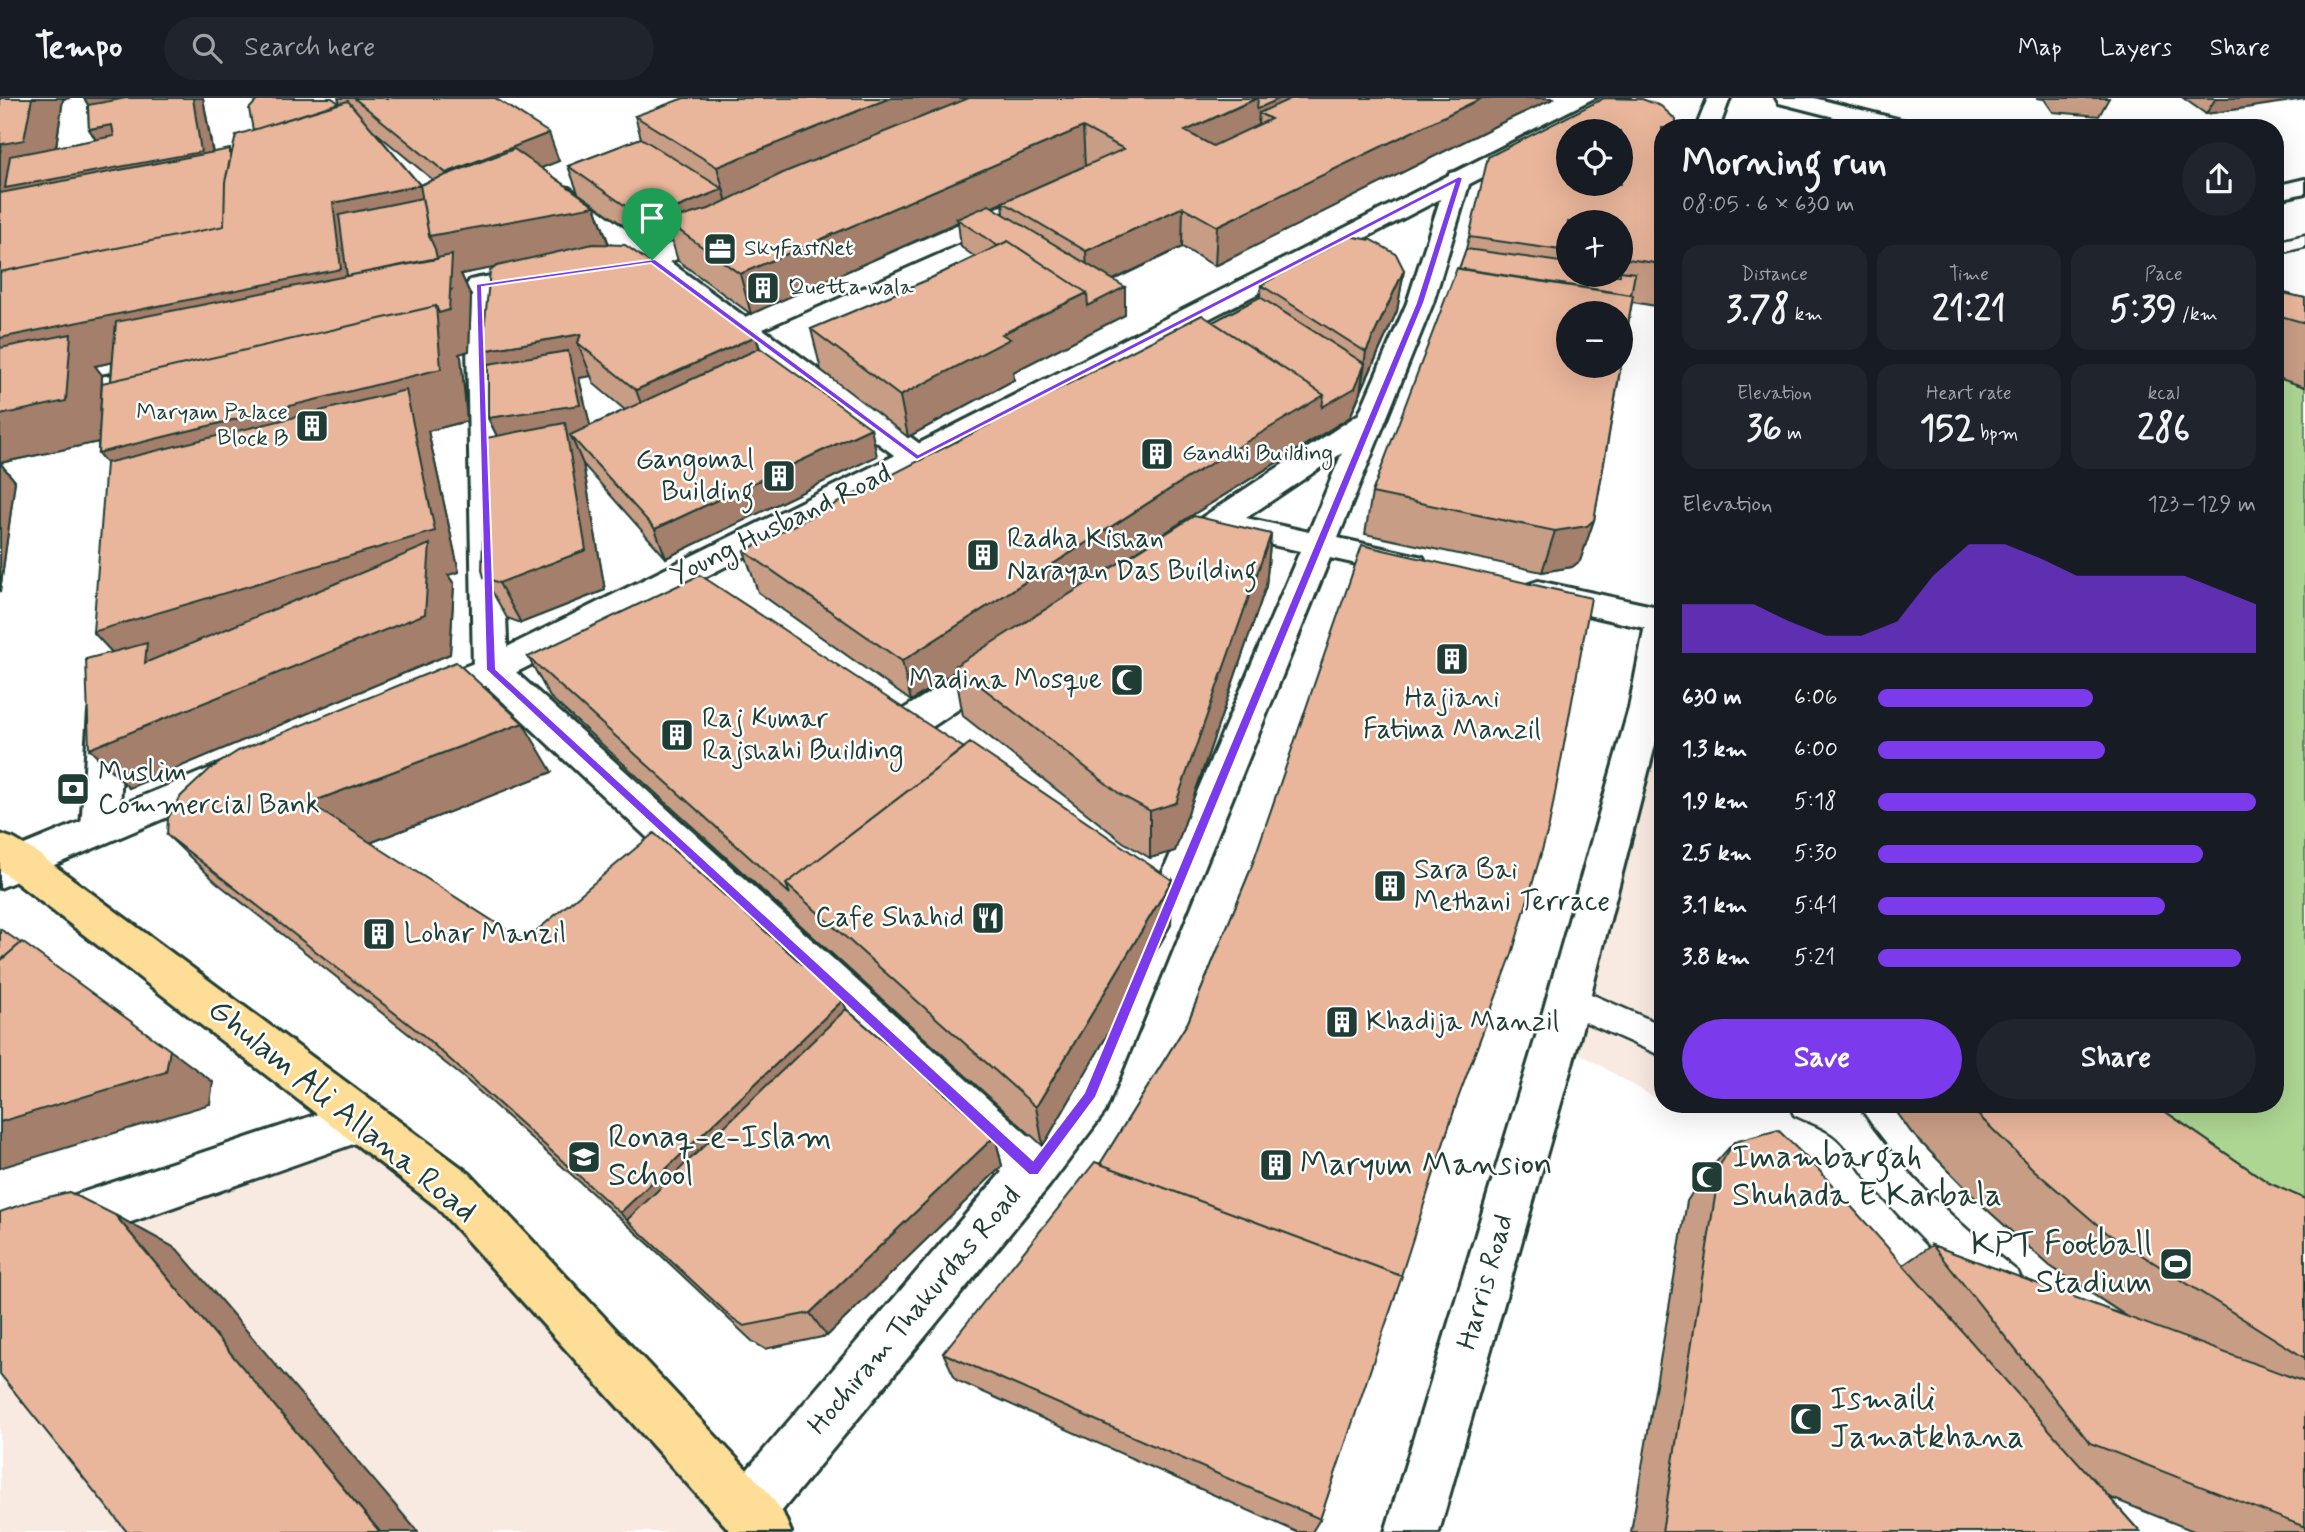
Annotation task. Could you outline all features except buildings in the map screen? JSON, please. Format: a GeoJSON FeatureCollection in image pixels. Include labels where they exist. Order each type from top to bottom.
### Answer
{"type":"FeatureCollection","features":[{"type":"Feature","properties":{"kind":"main road","name":"Ghulam Ali Allana Road"},"geometry":{"type":"LineString","coordinates":[[7,862],[363,1120],[453,1190],[756,1521]]}},
{"type":"Feature","properties":{"kind":"street","name":"Young Husband Road"},"geometry":{"type":"LineString","coordinates":[[403,706],[491,670],[688,572],[1618,98]]}},
{"type":"Feature","properties":{"kind":"street"},"geometry":{"type":"LineString","coordinates":[[1711,119],[1719,98]]}},
{"type":"Feature","properties":{"kind":"street"},"geometry":{"type":"LineString","coordinates":[[1787,98],[1870,119]]}},
{"type":"Feature","properties":{"kind":"street","name":"Hochiram Thakurdas Road"},"geometry":{"type":"LineString","coordinates":[[756,1521],[1089,1097],[1156,899],[1320,546],[1420,303],[1459,178]]}},
{"type":"Feature","properties":{"kind":"street"},"geometry":{"type":"LineString","coordinates":[[2284,192],[2305,186]]}},
{"type":"Feature","properties":{"kind":"street"},"geometry":{"type":"LineString","coordinates":[[572,188],[652,260],[917,457]]}},
{"type":"Feature","properties":{"kind":"street"},"geometry":{"type":"LineString","coordinates":[[743,328],[1029,202]]}},
{"type":"Feature","properties":{"kind":"street"},"geometry":{"type":"LineString","coordinates":[[742,222],[652,260],[465,288],[491,670],[1033,1170]]}},
{"type":"Feature","properties":{"kind":"street"},"geometry":{"type":"LineString","coordinates":[[0,386],[127,373],[181,349]]}},
{"type":"Feature","properties":{"kind":"street"},"geometry":{"type":"LineString","coordinates":[[1150,568],[1372,419]]}},
{"type":"Feature","properties":{"kind":"street"},"geometry":{"type":"LineString","coordinates":[[1219,523],[1439,572]]}},
{"type":"Feature","properties":{"kind":"street"},"geometry":{"type":"LineString","coordinates":[[688,572],[720,595]]}},
{"type":"Feature","properties":{"kind":"street"},"geometry":{"type":"LineString","coordinates":[[1505,586],[1654,621]]}},
{"type":"Feature","properties":{"kind":"street"},"geometry":{"type":"LineString","coordinates":[[941,748],[896,717],[1022,650]]}},
{"type":"Feature","properties":{"kind":"street","name":"Harris Road"},"geometry":{"type":"LineString","coordinates":[[1412,1532],[1568,999],[1647,708],[1654,668]]}},
{"type":"Feature","properties":{"kind":"street"},"geometry":{"type":"LineString","coordinates":[[100,828],[109,676]]}},
{"type":"Feature","properties":{"kind":"street"},"geometry":{"type":"LineString","coordinates":[[7,862],[251,767]]}},
{"type":"Feature","properties":{"kind":"street"},"geometry":{"type":"LineString","coordinates":[[0,1244],[363,1120]]}},
{"type":"Feature","properties":{"kind":"lane"},"geometry":{"type":"LineString","coordinates":[[2284,245],[2305,241]]}},
{"type":"Feature","properties":{"kind":"lane"},"geometry":{"type":"LineString","coordinates":[[1568,999],[1654,1037]]}},
{"type":"Feature","properties":{"kind":"lane"},"geometry":{"type":"LineString","coordinates":[[1840,1113],[1897,1189],[1961,1250],[2030,1304]]}},
{"type":"Feature","properties":{"kind":"shaded area"},"geometry":{"type":"Polygon","coordinates":[[[1654,621],[1654,1097],[1557,1040],[1654,621]]]}},
{"type":"Feature","properties":{"kind":"shaded area"},"geometry":{"type":"Polygon","coordinates":[[[363,1120],[764,1532],[0,1532],[0,1244],[363,1120]]]}},
{"type":"Feature","properties":{"kind":"green space"},"geometry":{"type":"Polygon","coordinates":[[[2284,355],[2305,363],[2305,1421],[2153,1335],[2050,1266],[1983,1206],[1911,1132],[1897,1113],[2284,1113],[2284,355]]]}},
{"type":"Feature","properties":{"kind":"place","name":"SkyFastNet"},"geometry":{"type":"Point","coordinates":[720,249]}},
{"type":"Feature","properties":{"kind":"place","name":"Quetta wala"},"geometry":{"type":"Point","coordinates":[763,288]}},
{"type":"Feature","properties":{"kind":"place","name":"Maryam Palace Block B"},"geometry":{"type":"Point","coordinates":[312,426]}},
{"type":"Feature","properties":{"kind":"place","name":"Gandhi Building"},"geometry":{"type":"Point","coordinates":[1157,454]}},
{"type":"Feature","properties":{"kind":"place","name":"Gangomal Building"},"geometry":{"type":"Point","coordinates":[779,476]}},
{"type":"Feature","properties":{"kind":"place","name":"Radha Kishan Narayan Das Building"},"geometry":{"type":"Point","coordinates":[983,555]}},
{"type":"Feature","properties":{"kind":"place","name":"Hajiani Fatima Manzil"},"geometry":{"type":"Point","coordinates":[1452,659]}},
{"type":"Feature","properties":{"kind":"place","name":"Madina Mosque"},"geometry":{"type":"Point","coordinates":[1127,680]}},
{"type":"Feature","properties":{"kind":"place","name":"Raj Kumar Rajshahi Building"},"geometry":{"type":"Point","coordinates":[677,735]}},
{"type":"Feature","properties":{"kind":"place","name":"Muslim Commercial Bank"},"geometry":{"type":"Point","coordinates":[73,789]}},
{"type":"Feature","properties":{"kind":"place","name":"Sara Bai Methani Terrace"},"geometry":{"type":"Point","coordinates":[1390,886]}},
{"type":"Feature","properties":{"kind":"place","name":"Cafe Shahid"},"geometry":{"type":"Point","coordinates":[988,918]}},
{"type":"Feature","properties":{"kind":"place","name":"Lohar Manzil"},"geometry":{"type":"Point","coordinates":[379,934]}},
{"type":"Feature","properties":{"kind":"place","name":"Khadija Manzil"},"geometry":{"type":"Point","coordinates":[1342,1022]}},
{"type":"Feature","properties":{"kind":"place","name":"Ronaq-e-Islam School"},"geometry":{"type":"Point","coordinates":[584,1157]}},
{"type":"Feature","properties":{"kind":"place","name":"Maryum Mansion"},"geometry":{"type":"Point","coordinates":[1276,1165]}},
{"type":"Feature","properties":{"kind":"place","name":"Imambargah Shuhada E Karbala"},"geometry":{"type":"Point","coordinates":[1707,1177]}},
{"type":"Feature","properties":{"kind":"place","name":"KPT Football Stadium"},"geometry":{"type":"Point","coordinates":[2176,1264]}},
{"type":"Feature","properties":{"kind":"place","name":"Ismaili Jamatkhana"},"geometry":{"type":"Point","coordinates":[1806,1419]}},
{"type":"Feature","properties":{"kind":"route"},"geometry":{"type":"LineString","coordinates":[[1459,178],[1420,303],[1089,1097],[1033,1170],[491,670],[478,286],[652,260],[917,457],[1459,178]]}}]}
